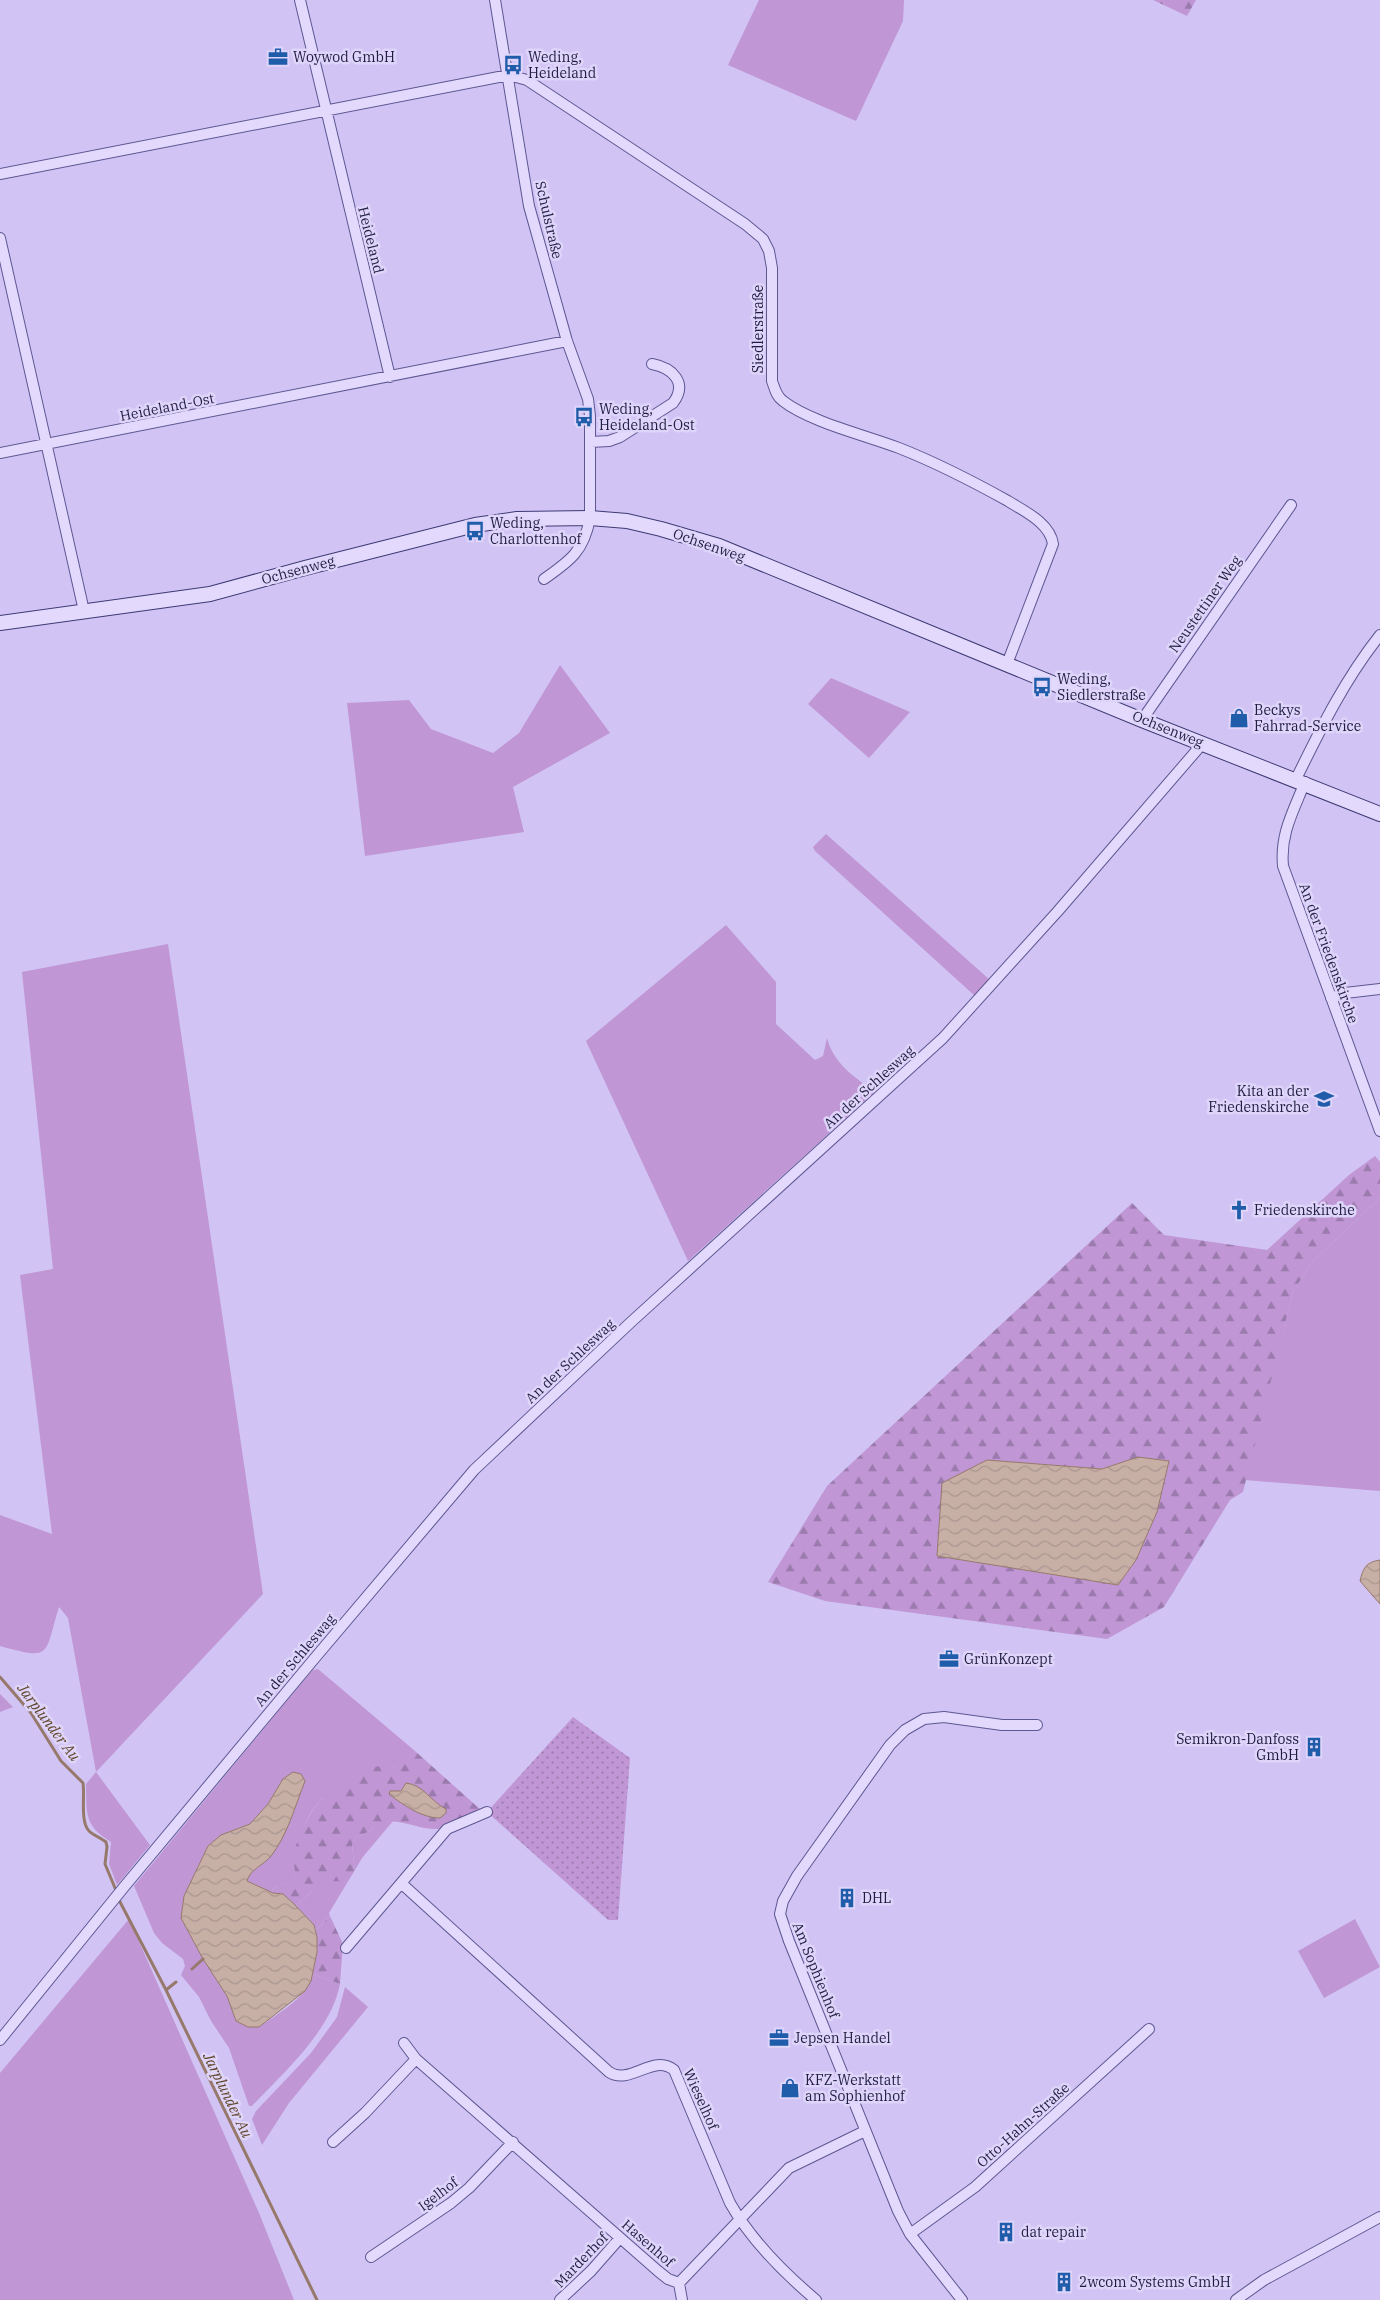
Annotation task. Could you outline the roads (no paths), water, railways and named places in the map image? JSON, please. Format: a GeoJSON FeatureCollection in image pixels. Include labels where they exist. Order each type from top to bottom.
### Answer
{"type":"FeatureCollection","features":[{"type":"Feature","properties":{"kind":"main road","name":"Ochsenweg"},"geometry":{"type":"LineString","coordinates":[[0,623],[210,594],[474,525],[517,519],[590,518],[636,523],[719,546],[1142,720],[1380,814]]}},
{"type":"Feature","properties":{"kind":"street","name":"Heideland"},"geometry":{"type":"LineString","coordinates":[[300,0],[390,377]]}},
{"type":"Feature","properties":{"kind":"street","name":"Schulstraße"},"geometry":{"type":"LineString","coordinates":[[495,0],[509,75],[529,206],[567,342],[588,400],[590,416],[590,518],[588,534],[577,553],[544,579]]}},
{"type":"Feature","properties":{"kind":"street"},"geometry":{"type":"LineString","coordinates":[[0,174],[509,75]]}},
{"type":"Feature","properties":{"kind":"street","name":"Siedlerstraße"},"geometry":{"type":"LineString","coordinates":[[509,75],[527,80],[713,203],[763,239],[769,252],[772,268],[772,381],[776,394],[782,400],[798,411],[899,448],[967,478],[1026,512],[1046,528],[1052,536],[1052,544],[1007,664]]}},
{"type":"Feature","properties":{"kind":"street"},"geometry":{"type":"LineString","coordinates":[[0,238],[48,444],[84,612]]}},
{"type":"Feature","properties":{"kind":"street"},"geometry":{"type":"LineString","coordinates":[[390,377],[567,342]]}},
{"type":"Feature","properties":{"kind":"street"},"geometry":{"type":"LineString","coordinates":[[590,442],[610,441],[620,437],[673,403],[679,395],[678,380],[663,366],[652,364]]}},
{"type":"Feature","properties":{"kind":"street","name":"Heideland-Ost"},"geometry":{"type":"LineString","coordinates":[[0,453],[390,377]]}},
{"type":"Feature","properties":{"kind":"street","name":"Neustettiner Weg"},"geometry":{"type":"LineString","coordinates":[[1142,720],[1291,505]]}},
{"type":"Feature","properties":{"kind":"street","name":"An der Friedenskirche"},"geometry":{"type":"LineString","coordinates":[[1380,634],[1362,657],[1332,706],[1300,781],[1283,835],[1281,851],[1283,866],[1380,1131]]}},
{"type":"Feature","properties":{"kind":"street","name":"An der Schleswag"},"geometry":{"type":"LineString","coordinates":[[0,2040],[307,1666],[474,1470],[630,1323],[944,1038],[1058,911],[1203,744]]}},
{"type":"Feature","properties":{"kind":"street"},"geometry":{"type":"LineString","coordinates":[[1331,998],[1345,993],[1380,989]]}},
{"type":"Feature","properties":{"kind":"street","name":"Am Sophienhof"},"geometry":{"type":"LineString","coordinates":[[962,2300],[910,2234],[898,2210],[780,1914],[783,1901],[797,1876],[890,1746],[905,1730],[924,1719],[944,1717],[1002,1725],[1037,1725]]}},
{"type":"Feature","properties":{"kind":"street"},"geometry":{"type":"LineString","coordinates":[[346,1948],[447,1828],[487,1812]]}},
{"type":"Feature","properties":{"kind":"street","name":"Wieselhof"},"geometry":{"type":"LineString","coordinates":[[401,1883],[610,2072],[616,2076],[623,2076],[660,2064],[668,2065],[674,2070],[730,2203],[740,2220],[754,2238],[816,2300]]}},
{"type":"Feature","properties":{"kind":"street","name":"Otto-Hahn-Straße"},"geometry":{"type":"LineString","coordinates":[[910,2234],[975,2187],[1149,2029]]}},
{"type":"Feature","properties":{"kind":"street","name":"Hasenhof"},"geometry":{"type":"LineString","coordinates":[[404,2043],[416,2059],[620,2238],[668,2279],[679,2283],[789,2168],[866,2131]]}},
{"type":"Feature","properties":{"kind":"street"},"geometry":{"type":"LineString","coordinates":[[333,2142],[416,2059]]}},
{"type":"Feature","properties":{"kind":"street","name":"Igelhof"},"geometry":{"type":"LineString","coordinates":[[371,2257],[451,2203],[469,2188],[512,2142]]}},
{"type":"Feature","properties":{"kind":"street"},"geometry":{"type":"LineString","coordinates":[[1236,2300],[1264,2280],[1380,2217]]}},
{"type":"Feature","properties":{"kind":"street","name":"Marderhof"},"geometry":{"type":"LineString","coordinates":[[560,2300],[591,2271],[620,2238]]}},
{"type":"Feature","properties":{"kind":"street"},"geometry":{"type":"LineString","coordinates":[[679,2283],[682,2300]]}},
{"type":"Feature","properties":{"kind":"water"},"geometry":{"type":"Polygon","coordinates":[[[1138,1457],[1169,1461],[1157,1512],[1136,1560],[1118,1585],[937,1556],[942,1483],[987,1460],[1102,1469],[1138,1457]]]}},
{"type":"Feature","properties":{"kind":"water"},"geometry":{"type":"Polygon","coordinates":[[[1380,1560],[1380,1604],[1360,1581],[1366,1566],[1371,1562],[1380,1560]]]}},
{"type":"Feature","properties":{"kind":"water"},"geometry":{"type":"Polygon","coordinates":[[[293,1772],[301,1774],[305,1781],[287,1829],[271,1856],[251,1873],[247,1881],[273,1893],[283,1894],[294,1904],[314,1925],[317,1937],[317,1952],[311,1981],[305,1991],[259,2027],[248,2027],[236,2021],[227,1996],[203,1959],[181,1918],[184,1896],[208,1846],[221,1835],[250,1824],[268,1804],[283,1779],[293,1772]]]}},
{"type":"Feature","properties":{"kind":"water"},"geometry":{"type":"Polygon","coordinates":[[[406,1783],[422,1790],[446,1809],[446,1813],[440,1818],[426,1816],[389,1794],[390,1791],[401,1791],[406,1783]]]}},
{"type":"Feature","properties":{"kind":"waterway","name":"Jarplunder Au"},"geometry":{"type":"LineString","coordinates":[[0,1677],[31,1713],[61,1761],[83,1783],[83,1808],[86,1827],[106,1842],[105,1864],[115,1888]]}},
{"type":"Feature","properties":{"kind":"waterway","name":"Jarplunder Au"},"geometry":{"type":"LineString","coordinates":[[119,1900],[166,1990],[317,2300]]}},
{"type":"Feature","properties":{"kind":"waterway"},"geometry":{"type":"LineString","coordinates":[[192,1969],[203,1959]]}},
{"type":"Feature","properties":{"kind":"waterway"},"geometry":{"type":"LineString","coordinates":[[166,1990],[176,1982]]}},
{"type":"Feature","properties":{"kind":"place","name":"Woywod GmbH"},"geometry":{"type":"Point","coordinates":[278,57]}},
{"type":"Feature","properties":{"kind":"place","name":"Weding, Heideland"},"geometry":{"type":"Point","coordinates":[513,65]}},
{"type":"Feature","properties":{"kind":"place","name":"Weding, Heideland-Ost"},"geometry":{"type":"Point","coordinates":[584,417]}},
{"type":"Feature","properties":{"kind":"place","name":"Weding, Charlottenhof"},"geometry":{"type":"Point","coordinates":[475,531]}},
{"type":"Feature","properties":{"kind":"place","name":"Weding, Siedlerstraße"},"geometry":{"type":"Point","coordinates":[1042,687]}},
{"type":"Feature","properties":{"kind":"place","name":"Beckys Fahrrad-Service"},"geometry":{"type":"Point","coordinates":[1239,718]}},
{"type":"Feature","properties":{"kind":"place","name":"Kita an der Friedenskirche"},"geometry":{"type":"Point","coordinates":[1324,1099]}},
{"type":"Feature","properties":{"kind":"place","name":"Friedenskirche"},"geometry":{"type":"Point","coordinates":[1239,1210]}},
{"type":"Feature","properties":{"kind":"place","name":"GrünKonzept"},"geometry":{"type":"Point","coordinates":[949,1659]}},
{"type":"Feature","properties":{"kind":"place","name":"Semikron-Danfoss GmbH"},"geometry":{"type":"Point","coordinates":[1314,1747]}},
{"type":"Feature","properties":{"kind":"place","name":"DHL"},"geometry":{"type":"Point","coordinates":[847,1898]}},
{"type":"Feature","properties":{"kind":"place","name":"Jepsen Handel"},"geometry":{"type":"Point","coordinates":[779,2038]}},
{"type":"Feature","properties":{"kind":"place","name":"KFZ-Werkstatt am Sophienhof"},"geometry":{"type":"Point","coordinates":[790,2088]}},
{"type":"Feature","properties":{"kind":"place","name":"dat repair"},"geometry":{"type":"Point","coordinates":[1006,2232]}},
{"type":"Feature","properties":{"kind":"place","name":"2wcom Systems GmbH"},"geometry":{"type":"Point","coordinates":[1064,2282]}}]}
